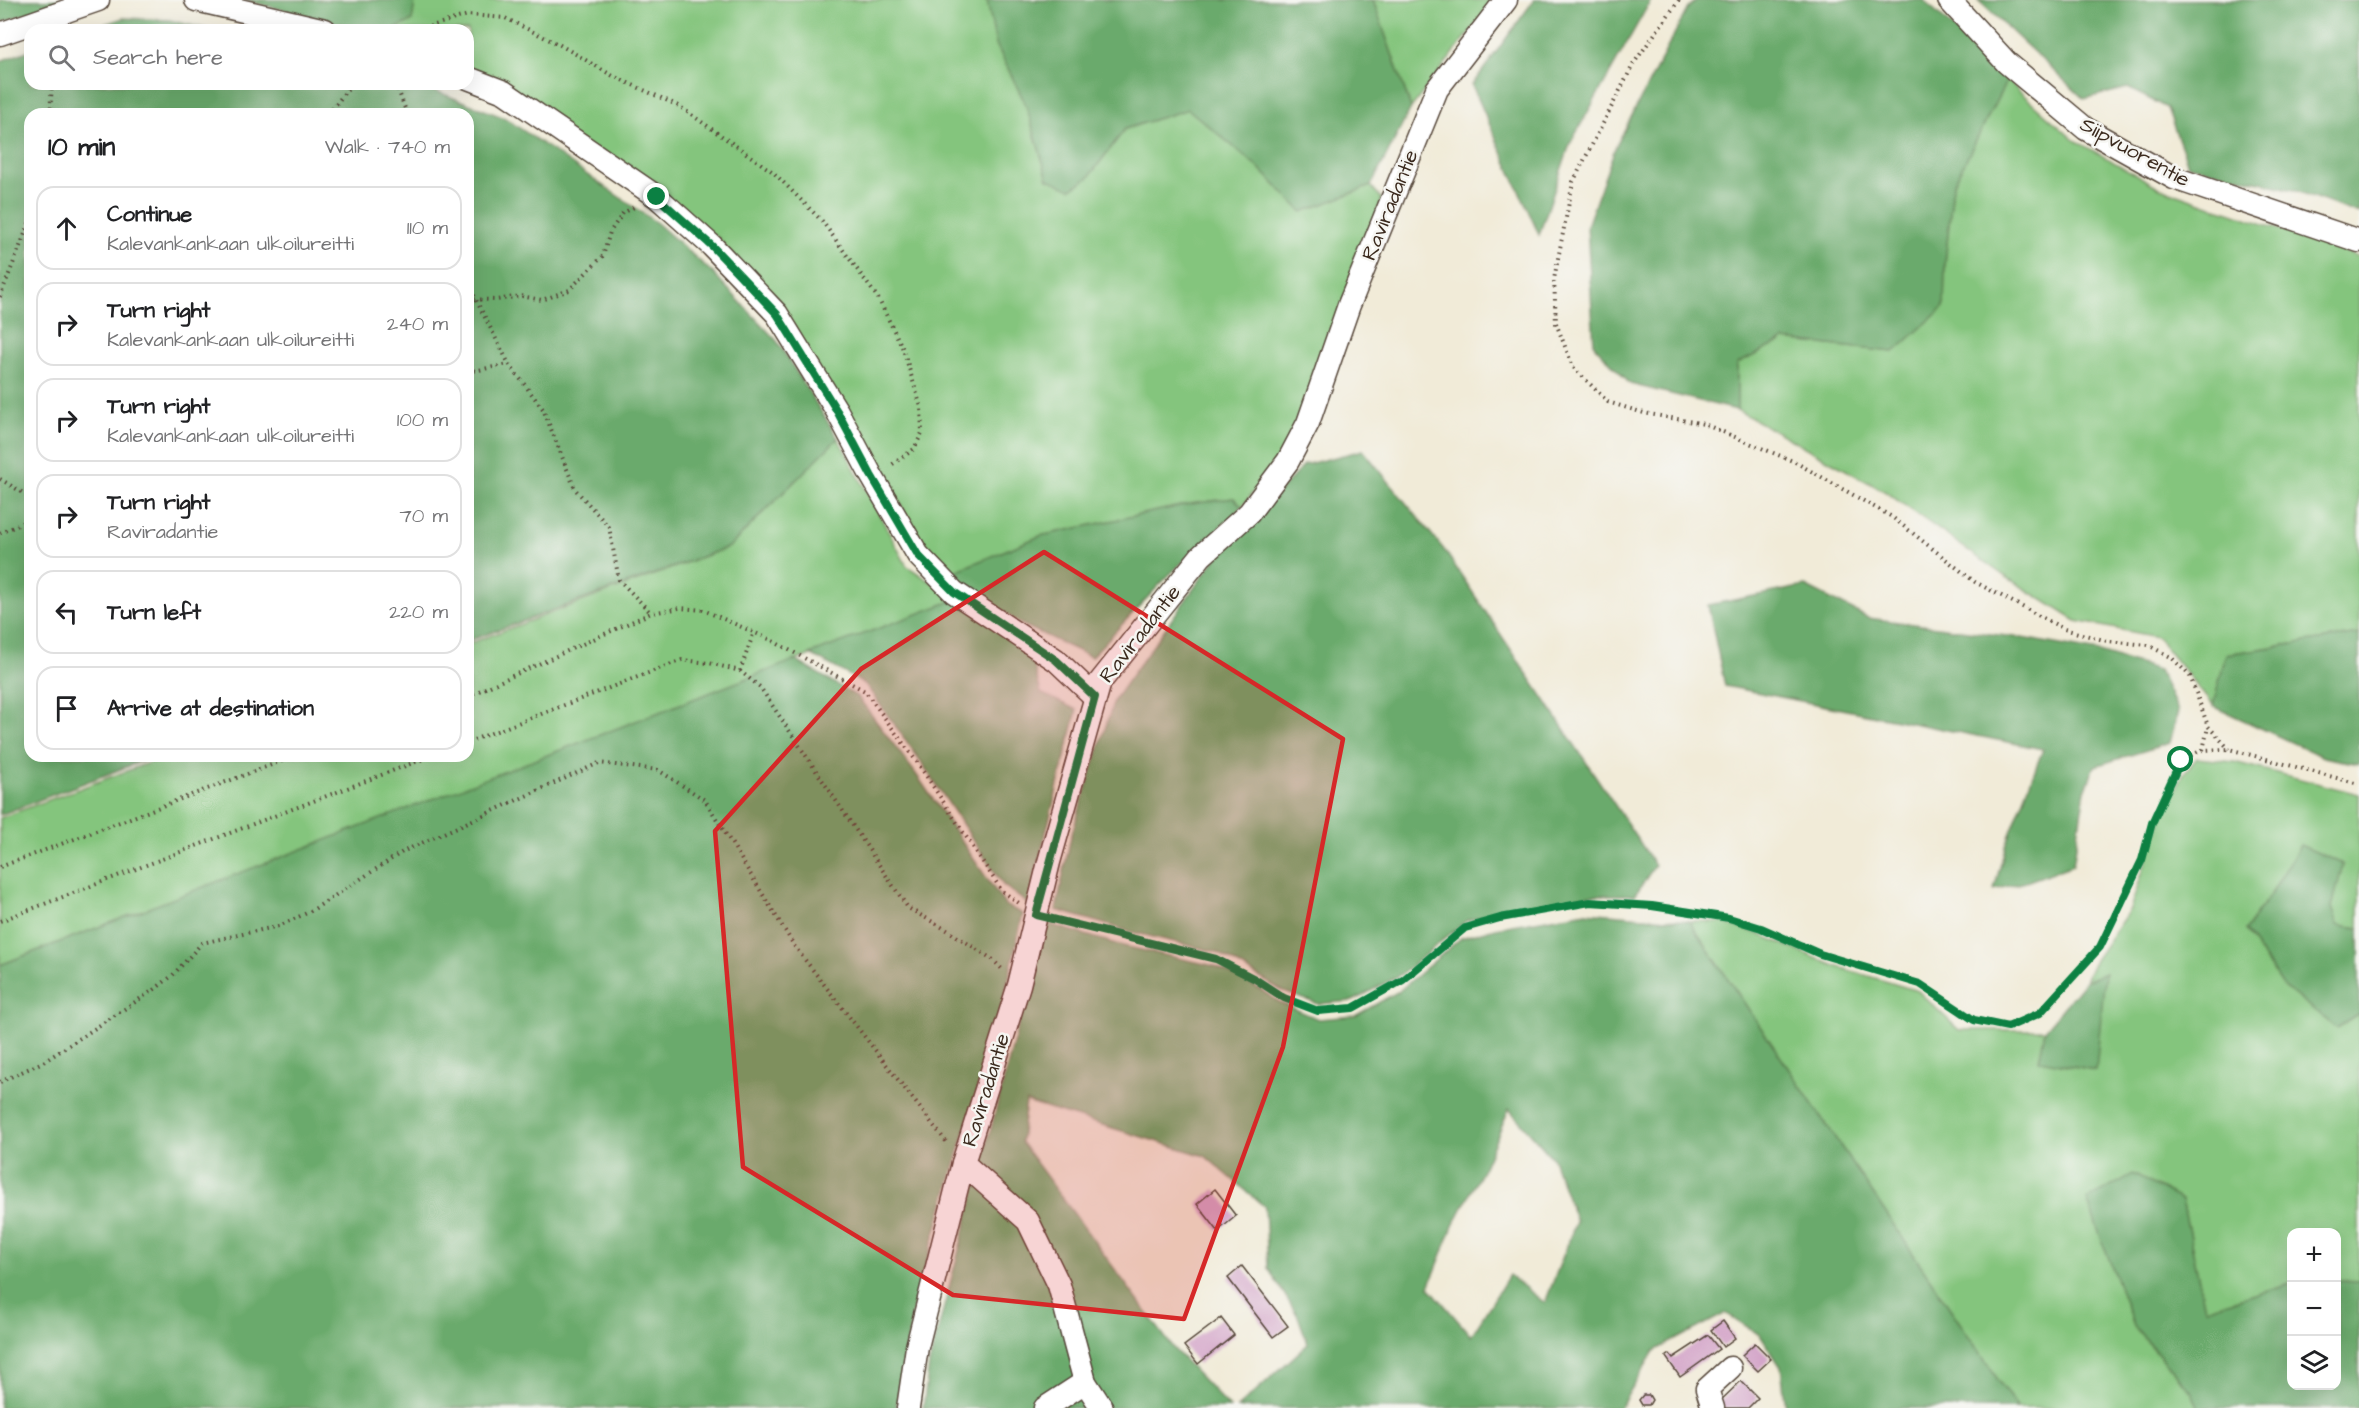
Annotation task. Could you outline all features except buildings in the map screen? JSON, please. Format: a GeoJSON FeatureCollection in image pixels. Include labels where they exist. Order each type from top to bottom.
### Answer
{"type":"FeatureCollection","features":[{"type":"Feature","properties":{"kind":"street"},"geometry":{"type":"LineString","coordinates":[[29,24],[98,0]]}},
{"type":"Feature","properties":{"kind":"street"},"geometry":{"type":"LineString","coordinates":[[196,0],[299,24]]}},
{"type":"Feature","properties":{"kind":"street","name":"Raviradantie"},"geometry":{"type":"LineString","coordinates":[[908,1408],[916,1347],[963,1163],[1019,985],[1100,682],[1201,556],[1249,513],[1288,461],[1308,423],[1349,305],[1437,89],[1506,0]]}},
{"type":"Feature","properties":{"kind":"street","name":"Siipvuorentie"},"geometry":{"type":"LineString","coordinates":[[1949,0],[2007,63],[2086,129],[2174,178],[2359,241]]}},
{"type":"Feature","properties":{"kind":"street"},"geometry":{"type":"LineString","coordinates":[[0,34],[24,26]]}},
{"type":"Feature","properties":{"kind":"street"},"geometry":{"type":"LineString","coordinates":[[474,80],[504,92],[657,197],[712,246],[777,314],[837,411],[918,555],[954,592],[1056,660],[1095,697]]}},
{"type":"Feature","properties":{"kind":"street"},"geometry":{"type":"LineString","coordinates":[[963,1163],[1028,1221],[1059,1285],[1085,1382],[1102,1408]]}},
{"type":"Feature","properties":{"kind":"street"},"geometry":{"type":"LineString","coordinates":[[1713,1408],[1707,1389],[1730,1368]]}},
{"type":"Feature","properties":{"kind":"street"},"geometry":{"type":"LineString","coordinates":[[1045,1408],[1085,1382]]}},
{"type":"Feature","properties":{"kind":"path"},"geometry":{"type":"LineString","coordinates":[[1679,0],[1634,63],[1573,182],[1554,279],[1557,323],[1573,368],[1608,402],[1644,413],[1704,423],[1795,462],[1892,518],[1975,582],[2064,629],[2107,641],[2148,645],[2171,657],[2190,676],[2208,726],[2229,749]]}},
{"type":"Feature","properties":{"kind":"path"},"geometry":{"type":"LineString","coordinates":[[438,24],[468,15],[505,18],[560,45],[613,76],[679,106],[773,172],[822,221],[878,298],[903,349],[921,407],[922,433],[914,449],[897,463],[871,475]]}},
{"type":"Feature","properties":{"kind":"path"},"geometry":{"type":"LineString","coordinates":[[50,108],[52,90]]}},
{"type":"Feature","properties":{"kind":"path"},"geometry":{"type":"LineString","coordinates":[[333,108],[347,90]]}},
{"type":"Feature","properties":{"kind":"path"},"geometry":{"type":"LineString","coordinates":[[398,90],[405,108]]}},
{"type":"Feature","properties":{"kind":"path"},"geometry":{"type":"LineString","coordinates":[[475,298],[496,300],[521,296],[542,300],[569,290],[603,256],[610,232],[623,213],[657,197]]}},
{"type":"Feature","properties":{"kind":"path"},"geometry":{"type":"LineString","coordinates":[[0,297],[24,236]]}},
{"type":"Feature","properties":{"kind":"path"},"geometry":{"type":"LineString","coordinates":[[474,295],[509,364],[543,409],[575,489],[609,526],[619,580],[651,613]]}},
{"type":"Feature","properties":{"kind":"path"},"geometry":{"type":"LineString","coordinates":[[474,371],[509,364]]}},
{"type":"Feature","properties":{"kind":"path"},"geometry":{"type":"LineString","coordinates":[[0,479],[24,493]]}},
{"type":"Feature","properties":{"kind":"path"},"geometry":{"type":"LineString","coordinates":[[0,533],[24,523]]}},
{"type":"Feature","properties":{"kind":"path"},"geometry":{"type":"LineString","coordinates":[[474,693],[651,613],[681,608],[703,610],[754,632],[865,691],[917,762],[1002,891],[1036,915],[1216,959],[1255,979],[1284,998],[1318,1011],[1353,1008],[1403,980],[1465,928],[1500,918],[1590,902],[1652,906],[1729,918],[1761,928],[1820,954],[1920,984],[1974,1020],[2008,1027],[2040,1013],[2100,947],[2137,871],[2152,823],[2181,760],[2203,750],[2229,749],[2359,784]]}},
{"type":"Feature","properties":{"kind":"path"},"geometry":{"type":"LineString","coordinates":[[740,672],[754,632]]}},
{"type":"Feature","properties":{"kind":"path"},"geometry":{"type":"LineString","coordinates":[[474,740],[682,660],[709,663],[740,672],[760,687],[908,908],[992,959],[1019,985]]}},
{"type":"Feature","properties":{"kind":"path"},"geometry":{"type":"LineString","coordinates":[[2203,750],[2208,726]]}},
{"type":"Feature","properties":{"kind":"path"},"geometry":{"type":"LineString","coordinates":[[0,867],[279,762]]}},
{"type":"Feature","properties":{"kind":"path"},"geometry":{"type":"LineString","coordinates":[[0,921],[415,762]]}},
{"type":"Feature","properties":{"kind":"path"},"geometry":{"type":"LineString","coordinates":[[0,1082],[45,1061],[155,989],[172,976],[202,943],[279,926],[311,911],[404,851],[598,763],[658,770],[705,800],[795,947],[963,1163]]}},
{"type":"Feature","properties":{"kind":"highlighted area"},"geometry":{"type":"Polygon","coordinates":[[[1044,552],[1343,739],[1283,1047],[1184,1319],[953,1295],[743,1167],[715,831],[861,669],[1044,552]]]}},
{"type":"Feature","properties":{"kind":"green space"},"geometry":{"type":"Polygon","coordinates":[[[0,0],[65,0],[0,23],[0,0]]]}},
{"type":"Feature","properties":{"kind":"green space"},"geometry":{"type":"Polygon","coordinates":[[[243,0],[415,0],[412,21],[405,24],[342,24],[243,0]]]}},
{"type":"Feature","properties":{"kind":"green space"},"geometry":{"type":"Polygon","coordinates":[[[415,0],[987,0],[996,44],[1026,105],[1048,179],[1088,178],[1125,129],[1188,109],[1258,167],[1302,212],[1371,186],[1382,199],[1299,419],[1280,456],[1242,507],[1233,498],[1190,504],[1040,536],[951,573],[926,550],[845,407],[719,239],[474,72],[474,24],[405,24],[412,21],[415,0]]]}},
{"type":"Feature","properties":{"kind":"green space"},"geometry":{"type":"Polygon","coordinates":[[[987,0],[1373,0],[1411,108],[1371,186],[1302,212],[1258,167],[1188,109],[1125,129],[1088,178],[1071,189],[1048,179],[1026,105],[996,44],[987,0]]]}},
{"type":"Feature","properties":{"kind":"green space"},"geometry":{"type":"Polygon","coordinates":[[[1373,0],[1495,0],[1411,108],[1373,0]]]}},
{"type":"Feature","properties":{"kind":"green space"},"geometry":{"type":"Polygon","coordinates":[[[1534,0],[1651,0],[1570,144],[1539,235],[1472,85],[1534,0]]]}},
{"type":"Feature","properties":{"kind":"green space"},"geometry":{"type":"Polygon","coordinates":[[[1697,0],[1924,0],[2007,80],[1953,185],[1945,263],[1944,307],[1894,352],[1784,340],[1737,364],[1737,410],[1630,384],[1594,345],[1587,226],[1615,148],[1688,8],[1697,0]]]}},
{"type":"Feature","properties":{"kind":"green space"},"geometry":{"type":"Polygon","coordinates":[[[1978,0],[2359,0],[2359,214],[2294,190],[2188,165],[2167,108],[2128,88],[2084,99],[1978,0]]]}},
{"type":"Feature","properties":{"kind":"green space"},"geometry":{"type":"Polygon","coordinates":[[[123,18],[169,20],[185,24],[106,24],[123,18]]]}},
{"type":"Feature","properties":{"kind":"green space"},"geometry":{"type":"Polygon","coordinates":[[[24,52],[24,90],[433,90],[505,118],[657,223],[713,273],[777,341],[838,438],[729,547],[474,639],[474,108],[24,108],[24,762],[139,762],[0,815],[0,61],[24,52]]]}},
{"type":"Feature","properties":{"kind":"green space"},"geometry":{"type":"Polygon","coordinates":[[[2007,80],[2074,140],[2160,188],[2359,257],[2359,634],[2227,654],[2213,706],[2157,637],[2076,621],[2003,575],[1884,491],[1737,410],[1737,364],[1784,340],[1894,352],[1944,307],[1945,263],[1953,185],[2007,80]]]}},
{"type":"Feature","properties":{"kind":"green space"},"geometry":{"type":"Polygon","coordinates":[[[838,438],[907,566],[957,599],[0,965],[0,818],[151,762],[474,762],[474,642],[729,547],[838,438]]]}},
{"type":"Feature","properties":{"kind":"green space"},"geometry":{"type":"Polygon","coordinates":[[[1363,450],[1445,551],[1655,865],[1635,895],[1590,895],[1500,911],[1466,921],[1403,973],[1353,1001],[1318,1004],[1284,992],[1217,952],[1132,932],[1056,910],[1071,836],[1114,700],[1212,563],[1304,465],[1363,450]]]}},
{"type":"Feature","properties":{"kind":"green space"},"geometry":{"type":"Polygon","coordinates":[[[1234,498],[1242,507],[1168,576],[1091,657],[1019,623],[951,573],[1040,536],[1190,504],[1234,498]]]}},
{"type":"Feature","properties":{"kind":"green space"},"geometry":{"type":"Polygon","coordinates":[[[1805,586],[1868,618],[2022,638],[2099,652],[2159,670],[2178,711],[2170,743],[2095,766],[2085,791],[2073,865],[2026,882],[1994,890],[2005,848],[2043,749],[1725,686],[1708,605],[1805,586]]]}},
{"type":"Feature","properties":{"kind":"green space"},"geometry":{"type":"Polygon","coordinates":[[[957,599],[1030,651],[1041,693],[1077,710],[1028,904],[1003,885],[917,756],[865,684],[810,654],[957,599]]]}},
{"type":"Feature","properties":{"kind":"green space"},"geometry":{"type":"Polygon","coordinates":[[[2359,634],[2359,764],[2323,757],[2213,706],[2226,654],[2359,634]]]}},
{"type":"Feature","properties":{"kind":"green space"},"geometry":{"type":"Polygon","coordinates":[[[795,660],[858,697],[916,774],[1005,905],[1023,914],[1005,995],[913,1309],[896,1408],[0,1408],[0,965],[795,660]]]}},
{"type":"Feature","properties":{"kind":"green space"},"geometry":{"type":"Polygon","coordinates":[[[2197,758],[2234,762],[2359,794],[2359,928],[2337,925],[2332,907],[2342,864],[2273,891],[2245,930],[2283,986],[2337,1028],[2359,1014],[2359,1282],[2341,1281],[2341,1228],[2287,1228],[2287,1284],[2205,1309],[2182,1200],[2133,1175],[2088,1200],[2134,1326],[2191,1391],[2199,1408],[2017,1408],[1689,921],[1721,922],[1756,933],[1835,966],[1918,991],[1959,1030],[2045,1030],[2040,1060],[2095,1070],[2104,974],[2085,981],[2093,963],[2130,909],[2157,829],[2184,773],[2197,758]]]}},
{"type":"Feature","properties":{"kind":"green space"},"geometry":{"type":"Polygon","coordinates":[[[2300,845],[2343,864],[2332,907],[2338,925],[2359,928],[2359,1014],[2337,1028],[2283,986],[2245,930],[2273,891],[2300,845]]]}},
{"type":"Feature","properties":{"kind":"green space"},"geometry":{"type":"Polygon","coordinates":[[[1586,912],[1689,921],[2017,1408],[1786,1408],[1781,1367],[1760,1335],[1726,1313],[1654,1351],[1620,1408],[1237,1408],[1308,1344],[1298,1316],[1268,1268],[1265,1207],[1205,1156],[1026,1102],[1021,1142],[1173,1348],[1230,1408],[923,1408],[929,1364],[1045,923],[1123,946],[1215,966],[1253,985],[1281,1003],[1318,1019],[1355,1016],[1399,991],[1461,938],[1495,928],[1586,912]],[[1509,1109],[1484,1167],[1453,1226],[1429,1287],[1471,1336],[1509,1275],[1545,1303],[1576,1222],[1553,1159],[1509,1109]]]}},
{"type":"Feature","properties":{"kind":"green space"},"geometry":{"type":"Polygon","coordinates":[[[2105,973],[2096,1070],[2039,1060],[2045,1030],[2085,981],[2105,973]]]}},
{"type":"Feature","properties":{"kind":"green space"},"geometry":{"type":"Polygon","coordinates":[[[2133,1174],[2182,1200],[2205,1309],[2287,1284],[2287,1390],[2341,1390],[2341,1281],[2359,1282],[2359,1408],[2199,1408],[2191,1391],[2134,1326],[2087,1200],[2133,1174]]]}},
{"type":"Feature","properties":{"kind":"route"},"geometry":{"type":"LineString","coordinates":[[657,197],[712,246],[777,314],[837,411],[918,555],[954,592],[1056,660],[1095,697],[1036,915],[1216,959],[1255,979],[1284,998],[1318,1011],[1353,1008],[1403,980],[1465,928],[1500,918],[1590,902],[1652,906],[1729,918],[1761,928],[1820,954],[1920,984],[1974,1020],[2008,1027],[2040,1013],[2100,947],[2142,860],[2152,823],[2181,760]]}}]}
